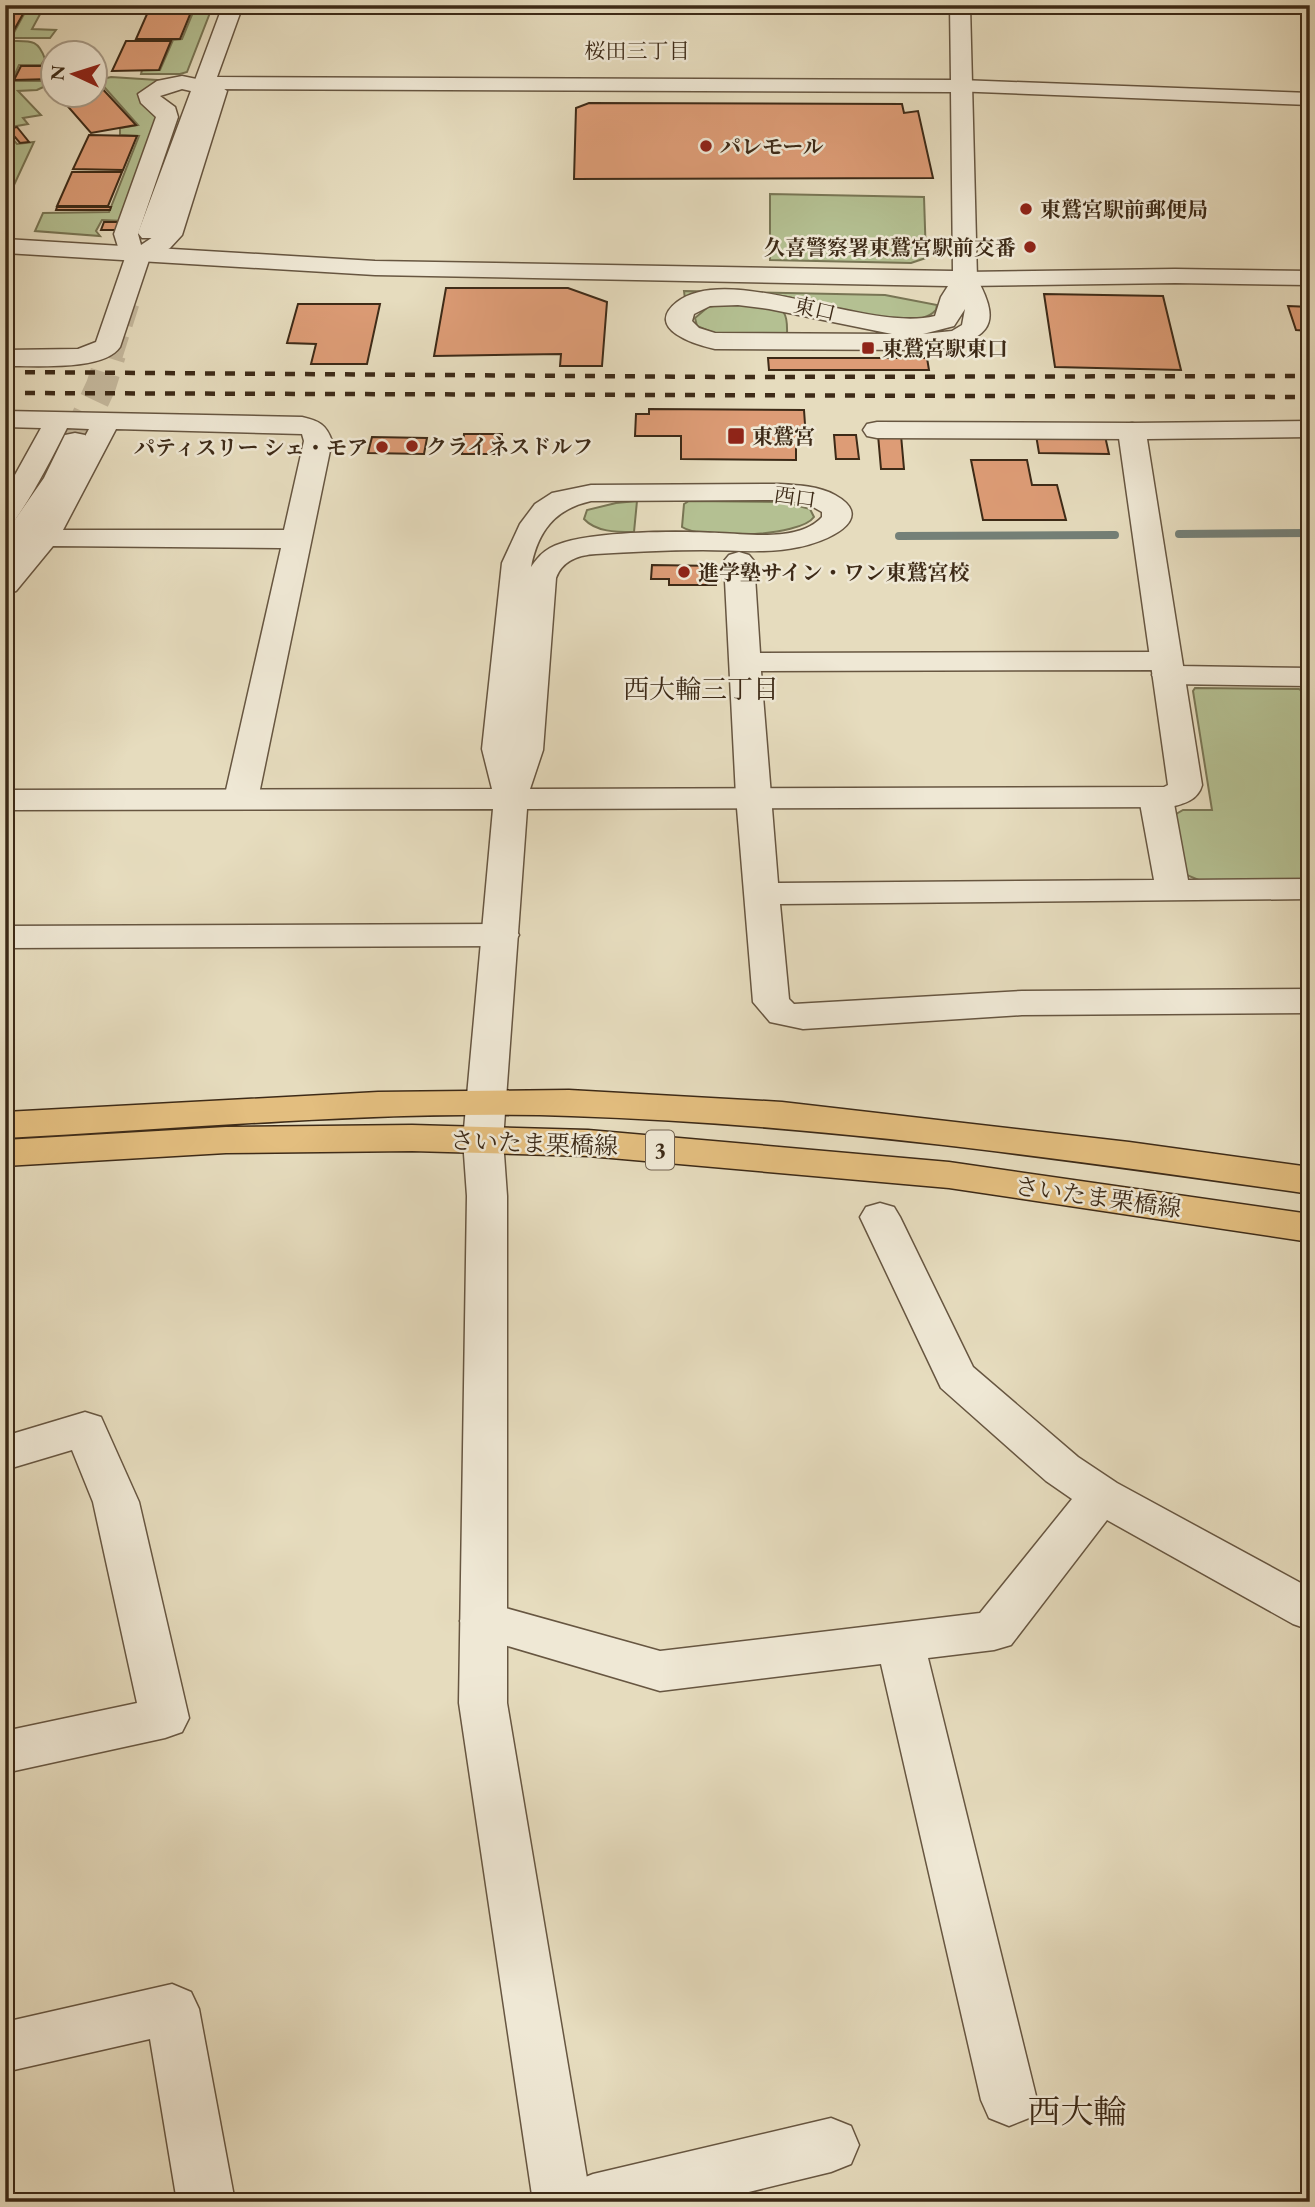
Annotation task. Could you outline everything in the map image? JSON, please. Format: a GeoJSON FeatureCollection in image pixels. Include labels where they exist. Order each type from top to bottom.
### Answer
{"type":"FeatureCollection","features":[{"type":"Feature","properties":{"kind":"main road","name":"さいたま栗橋線"},"geometry":{"type":"LineString","coordinates":[[8,1149],[226,1140],[484,1121],[569,1103],[782,1115],[1115,1153],[1310,1181]]}},
{"type":"Feature","properties":{"kind":"main road","name":"さいたま栗橋線"},"geometry":{"type":"LineString","coordinates":[[484,1121],[589,1143],[949,1175],[1310,1228]]}},
{"type":"Feature","properties":{"kind":"street"},"geometry":{"type":"LineString","coordinates":[[203,83],[233,5]]}},
{"type":"Feature","properties":{"kind":"street"},"geometry":{"type":"LineString","coordinates":[[960,5],[965,279]]}},
{"type":"Feature","properties":{"kind":"street"},"geometry":{"type":"LineString","coordinates":[[203,83],[216,91],[170,235],[162,243],[131,250],[127,234],[167,117],[167,113],[149,98],[149,94],[163,86],[203,83],[960,86],[1310,99]]}},
{"type":"Feature","properties":{"kind":"street"},"geometry":{"type":"LineString","coordinates":[[5,358],[81,357],[107,347],[144,245]]}},
{"type":"Feature","properties":{"kind":"street"},"geometry":{"type":"LineString","coordinates":[[5,246],[144,245],[410,270],[965,279],[1175,276],[1310,278]]}},
{"type":"Feature","properties":{"kind":"street","name":"東口"},"geometry":{"type":"LineString","coordinates":[[965,279],[978,304],[978,313],[973,329],[952,340],[715,341],[692,336],[681,328],[679,323],[685,309],[700,302],[711,299],[759,299],[781,301],[893,327],[928,327],[945,321],[952,308],[953,297],[965,279]]}},
{"type":"Feature","properties":{"kind":"street"},"geometry":{"type":"LineString","coordinates":[[5,419],[66,431],[107,421],[302,425],[314,429],[318,441],[299,539],[242,799]]}},
{"type":"Feature","properties":{"kind":"street"},"geometry":{"type":"LineString","coordinates":[[5,585],[46,536],[107,421]]}},
{"type":"Feature","properties":{"kind":"street"},"geometry":{"type":"LineString","coordinates":[[877,430],[1310,429]]}},
{"type":"Feature","properties":{"kind":"street"},"geometry":{"type":"LineString","coordinates":[[5,800],[753,796],[1156,798],[1178,794],[1184,790],[1185,785],[1149,528],[1132,430]]}},
{"type":"Feature","properties":{"kind":"street"},"geometry":{"type":"LineString","coordinates":[[5,514],[66,431]]}},
{"type":"Feature","properties":{"kind":"street"},"geometry":{"type":"LineString","coordinates":[[5,556],[46,498],[66,431]]}},
{"type":"Feature","properties":{"kind":"street","name":"西口"},"geometry":{"type":"LineString","coordinates":[[614,492],[778,492],[799,494],[828,502],[835,510],[837,519],[833,526],[810,537],[758,542],[666,541],[588,546],[570,550],[550,561],[541,578],[527,750],[511,797],[498,750],[517,563],[534,524],[552,504],[573,496],[614,492]]}},
{"type":"Feature","properties":{"kind":"street"},"geometry":{"type":"LineString","coordinates":[[46,536],[60,539],[299,539]]}},
{"type":"Feature","properties":{"kind":"street"},"geometry":{"type":"LineString","coordinates":[[739,561],[753,796],[771,1002],[783,1014],[803,1017],[1022,1003],[1310,1001]]}},
{"type":"Feature","properties":{"kind":"street"},"geometry":{"type":"LineString","coordinates":[[744,662],[1167,668],[1310,677]]}},
{"type":"Feature","properties":{"kind":"street"},"geometry":{"type":"LineString","coordinates":[[511,797],[484,1121],[487,1196],[483,1703],[562,2202]]}},
{"type":"Feature","properties":{"kind":"street"},"geometry":{"type":"LineString","coordinates":[[1156,798],[1173,890]]}},
{"type":"Feature","properties":{"kind":"street"},"geometry":{"type":"LineString","coordinates":[[762,894],[1310,889]]}},
{"type":"Feature","properties":{"kind":"street"},"geometry":{"type":"LineString","coordinates":[[5,937],[501,934]]}},
{"type":"Feature","properties":{"kind":"street"},"geometry":{"type":"LineString","coordinates":[[880,1217],[956,1377],[1052,1461],[1101,1495],[1310,1611]]}},
{"type":"Feature","properties":{"kind":"street"},"geometry":{"type":"LineString","coordinates":[[5,1453],[85,1429],[116,1502],[165,1718],[5,1752]]}},
{"type":"Feature","properties":{"kind":"street"},"geometry":{"type":"LineString","coordinates":[[484,1621],[660,1671],[994,1630],[1101,1495]]}},
{"type":"Feature","properties":{"kind":"street"},"geometry":{"type":"LineString","coordinates":[[900,1642],[1009,2100]]}},
{"type":"Feature","properties":{"kind":"street"},"geometry":{"type":"LineString","coordinates":[[5,2047],[172,2009],[206,2202]]}},
{"type":"Feature","properties":{"kind":"street"},"geometry":{"type":"LineString","coordinates":[[593,2202],[831,2145]]}},
{"type":"Feature","properties":{"kind":"green space"},"geometry":{"type":"Polygon","coordinates":[[[29,5],[45,5],[32,29],[56,30],[50,38],[11,38],[29,5]]]}},
{"type":"Feature","properties":{"kind":"green space"},"geometry":{"type":"Polygon","coordinates":[[[196,5],[213,5],[187,72],[141,74],[142,70],[160,70],[173,40],[182,39],[196,5]]]}},
{"type":"Feature","properties":{"kind":"green space"},"geometry":{"type":"Polygon","coordinates":[[[11,41],[33,42],[38,46],[38,65],[19,65],[12,81],[38,81],[38,90],[18,91],[41,115],[23,118],[28,124],[5,128],[5,53],[11,41]]]}},
{"type":"Feature","properties":{"kind":"green space"},"geometry":{"type":"Polygon","coordinates":[[[108,78],[173,81],[150,87],[162,116],[124,221],[102,220],[96,231],[100,236],[35,231],[43,213],[109,212],[139,136],[120,135],[120,128],[138,125],[108,91],[108,78]]]}},
{"type":"Feature","properties":{"kind":"green space"},"geometry":{"type":"Polygon","coordinates":[[[5,130],[17,144],[34,142],[7,200],[5,130]]]}},
{"type":"Feature","properties":{"kind":"green space"},"geometry":{"type":"Polygon","coordinates":[[[770,194],[924,197],[926,258],[911,263],[770,260],[770,194]]]}},
{"type":"Feature","properties":{"kind":"green space"},"geometry":{"type":"Polygon","coordinates":[[[684,291],[885,295],[937,305],[936,310],[923,318],[883,319],[775,295],[730,293],[685,299],[684,291]]]}},
{"type":"Feature","properties":{"kind":"green space"},"geometry":{"type":"Polygon","coordinates":[[[725,304],[780,309],[786,318],[787,336],[721,336],[697,326],[695,318],[708,307],[725,304]]]}},
{"type":"Feature","properties":{"kind":"green space"},"geometry":{"type":"Polygon","coordinates":[[[637,501],[634,532],[600,529],[584,519],[587,510],[637,501]]]}},
{"type":"Feature","properties":{"kind":"green space"},"geometry":{"type":"Polygon","coordinates":[[[689,501],[784,502],[810,509],[814,517],[805,524],[790,529],[750,534],[709,534],[682,527],[684,504],[689,501]]]}},
{"type":"Feature","properties":{"kind":"green space"},"geometry":{"type":"Polygon","coordinates":[[[1195,688],[1299,689],[1310,699],[1310,880],[1201,881],[1182,873],[1171,817],[1183,810],[1212,810],[1193,691],[1195,688]]]}},
{"type":"Feature","properties":{"kind":"building"},"geometry":{"type":"Polygon","coordinates":[[[5,5],[28,5],[9,39],[5,39],[5,5]]]}},
{"type":"Feature","properties":{"kind":"building"},"geometry":{"type":"Polygon","coordinates":[[[151,5],[194,5],[180,39],[136,39],[151,5]]]}},
{"type":"Feature","properties":{"kind":"building"},"geometry":{"type":"Polygon","coordinates":[[[126,41],[171,41],[159,70],[112,71],[126,41]]]}},
{"type":"Feature","properties":{"kind":"building"},"geometry":{"type":"Polygon","coordinates":[[[21,66],[38,66],[38,79],[14,80],[21,66]]]}},
{"type":"Feature","properties":{"kind":"building"},"geometry":{"type":"Polygon","coordinates":[[[108,95],[136,125],[91,133],[69,108],[108,108],[108,95]]]}},
{"type":"Feature","properties":{"kind":"building"},"geometry":{"type":"Polygon","coordinates":[[[589,103],[902,104],[904,113],[918,111],[933,178],[574,179],[576,108],[589,103]]]}},
{"type":"Feature","properties":{"kind":"building"},"geometry":{"type":"Polygon","coordinates":[[[17,127],[29,142],[20,143],[8,129],[17,127]]]}},
{"type":"Feature","properties":{"kind":"building"},"geometry":{"type":"Polygon","coordinates":[[[89,135],[137,136],[123,170],[73,169],[89,135]]]}},
{"type":"Feature","properties":{"kind":"building"},"geometry":{"type":"Polygon","coordinates":[[[72,172],[122,172],[108,206],[57,206],[72,172]]]}},
{"type":"Feature","properties":{"kind":"building"},"geometry":{"type":"Polygon","coordinates":[[[57,207],[111,207],[110,210],[56,210],[57,207]]]}},
{"type":"Feature","properties":{"kind":"building"},"geometry":{"type":"Polygon","coordinates":[[[104,222],[122,222],[119,230],[101,230],[104,222]]]}},
{"type":"Feature","properties":{"kind":"building"},"geometry":{"type":"Polygon","coordinates":[[[446,288],[568,288],[607,302],[602,366],[560,366],[561,354],[434,356],[446,288]]]}},
{"type":"Feature","properties":{"kind":"building"},"geometry":{"type":"Polygon","coordinates":[[[1044,294],[1163,296],[1181,370],[1055,367],[1044,294]]]}},
{"type":"Feature","properties":{"kind":"building"},"geometry":{"type":"Polygon","coordinates":[[[298,304],[380,304],[367,364],[311,364],[316,344],[287,343],[298,304]]]}},
{"type":"Feature","properties":{"kind":"building"},"geometry":{"type":"Polygon","coordinates":[[[1288,306],[1310,307],[1310,331],[1296,330],[1288,306]]]}},
{"type":"Feature","properties":{"kind":"building"},"geometry":{"type":"Polygon","coordinates":[[[768,358],[927,358],[929,370],[769,370],[768,358]]]}},
{"type":"Feature","properties":{"kind":"building"},"geometry":{"type":"Polygon","coordinates":[[[649,409],[804,410],[806,439],[796,439],[796,460],[681,459],[681,436],[635,436],[636,414],[649,414],[649,409]]]}},
{"type":"Feature","properties":{"kind":"building"},"geometry":{"type":"Polygon","coordinates":[[[464,434],[502,434],[500,454],[462,454],[464,434]]]}},
{"type":"Feature","properties":{"kind":"building"},"geometry":{"type":"Polygon","coordinates":[[[834,435],[856,435],[859,459],[836,459],[834,435]]]}},
{"type":"Feature","properties":{"kind":"building"},"geometry":{"type":"Polygon","coordinates":[[[878,435],[901,435],[904,469],[881,469],[878,435]]]}},
{"type":"Feature","properties":{"kind":"building"},"geometry":{"type":"Polygon","coordinates":[[[1036,435],[1105,436],[1109,454],[1039,453],[1036,435]]]}},
{"type":"Feature","properties":{"kind":"building"},"geometry":{"type":"Polygon","coordinates":[[[372,437],[427,438],[424,454],[368,453],[372,437]]]}},
{"type":"Feature","properties":{"kind":"building"},"geometry":{"type":"Polygon","coordinates":[[[971,460],[1027,460],[1032,485],[1057,485],[1066,520],[983,520],[971,460]]]}},
{"type":"Feature","properties":{"kind":"building","name":"進学塾サイン・ワン東鷲宮校"},"geometry":{"type":"Polygon","coordinates":[[[652,565],[717,566],[716,585],[669,585],[669,579],[651,579],[652,565]]]}},
{"type":"Feature","properties":{"kind":"waterway"},"geometry":{"type":"LineString","coordinates":[[1179,534],[1310,533]]}},
{"type":"Feature","properties":{"kind":"waterway"},"geometry":{"type":"LineString","coordinates":[[899,536],[1115,535]]}},
{"type":"Feature","properties":{"kind":"tunnel"},"geometry":{"type":"LineString","coordinates":[[111,356],[128,303]]}},
{"type":"Feature","properties":{"kind":"tunnel"},"geometry":{"type":"LineString","coordinates":[[75,441],[101,386],[111,354]]}},
{"type":"Feature","properties":{"kind":"railway"},"geometry":{"type":"LineString","coordinates":[[5,372],[727,377],[1310,376]]}},
{"type":"Feature","properties":{"kind":"railway"},"geometry":{"type":"LineString","coordinates":[[5,393],[1310,397]]}},
{"type":"Feature","properties":{"kind":"place","name":"パレモール"},"geometry":{"type":"Point","coordinates":[706,146]}},
{"type":"Feature","properties":{"kind":"place","name":"東鷲宮駅前郵便局"},"geometry":{"type":"Point","coordinates":[1026,209]}},
{"type":"Feature","properties":{"kind":"place","name":"久喜警察署東鷲宮駅前交番"},"geometry":{"type":"Point","coordinates":[1030,247]}},
{"type":"Feature","properties":{"kind":"place","name":"東鷲宮駅東口"},"geometry":{"type":"Point","coordinates":[868,348]}},
{"type":"Feature","properties":{"kind":"place","name":"東鷲宮"},"geometry":{"type":"Point","coordinates":[736,436]}},
{"type":"Feature","properties":{"kind":"place","name":"クライネスドルフ"},"geometry":{"type":"Point","coordinates":[412,446]}},
{"type":"Feature","properties":{"kind":"place","name":"パティスリー シェ・モア"},"geometry":{"type":"Point","coordinates":[382,447]}},
{"type":"Feature","properties":{"kind":"place","name":"進学塾サイン・ワン東鷲宮校"},"geometry":{"type":"Point","coordinates":[684,572]}},
{"type":"Feature","properties":{"kind":"district","name":"桜田三丁目"},"geometry":{"type":"Point","coordinates":[637,50]}},
{"type":"Feature","properties":{"kind":"district","name":"西大輪三丁目"},"geometry":{"type":"Point","coordinates":[701,689]}},
{"type":"Feature","properties":{"kind":"district","name":"西大輪"},"geometry":{"type":"Point","coordinates":[1077,2111]}}]}
